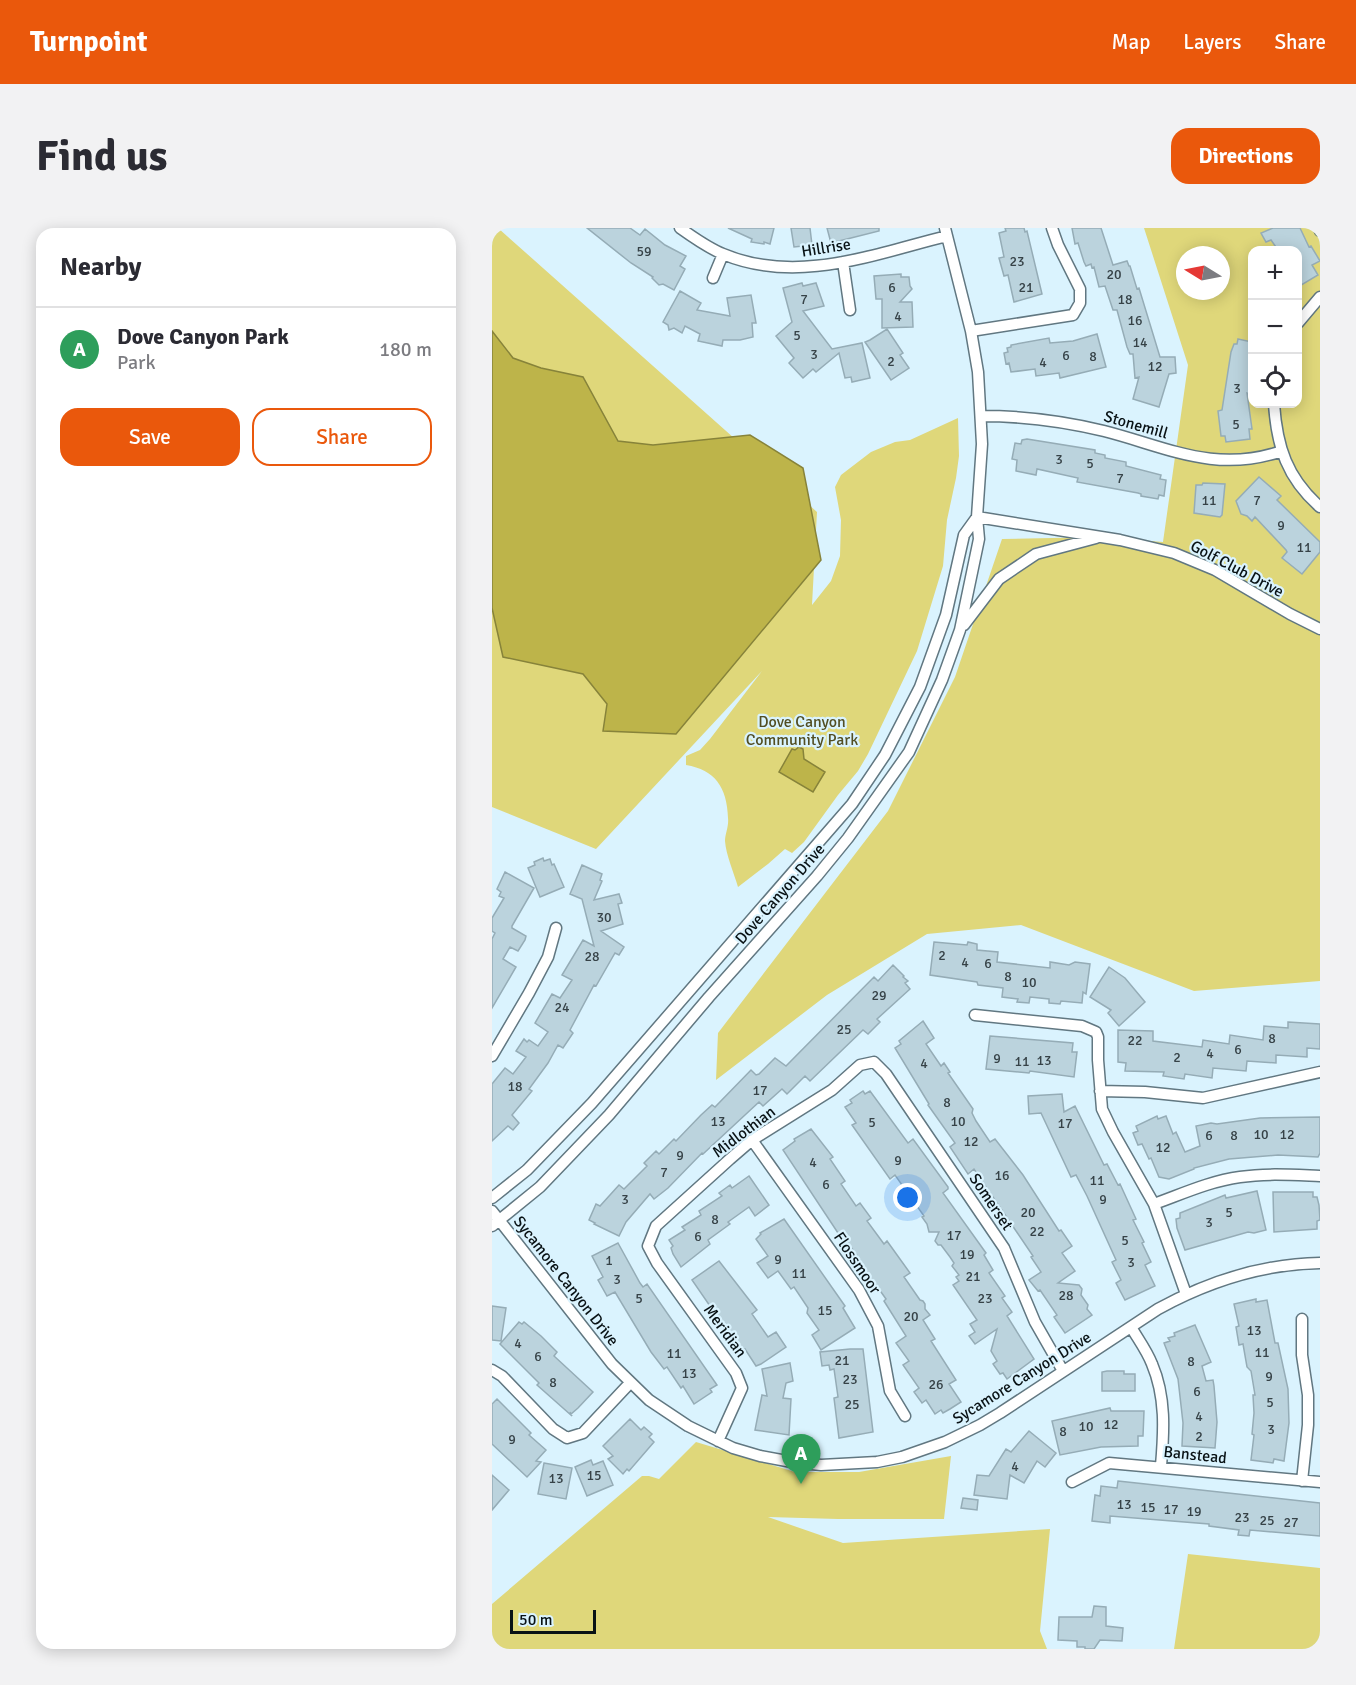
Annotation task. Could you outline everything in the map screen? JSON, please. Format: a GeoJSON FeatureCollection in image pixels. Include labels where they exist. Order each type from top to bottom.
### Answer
{"type":"FeatureCollection","features":[{"type":"Feature","properties":{"kind":"street","name":"Hillrise"},"geometry":{"type":"LineString","coordinates":[[680,228],[723,255],[763,266],[807,268],[843,262],[946,232]]}},
{"type":"Feature","properties":{"kind":"street"},"geometry":{"type":"LineString","coordinates":[[971,331],[1073,315],[1080,303],[1080,288],[1052,228]]}},
{"type":"Feature","properties":{"kind":"street","name":"Dove Canyon Drive"},"geometry":{"type":"LineString","coordinates":[[496,1223],[540,1187],[609,1115],[848,838],[909,752],[942,680],[960,630],[979,539],[977,517],[982,444],[978,372],[971,331],[946,232]]}},
{"type":"Feature","properties":{"kind":"street"},"geometry":{"type":"LineString","coordinates":[[713,278],[723,255]]}},
{"type":"Feature","properties":{"kind":"street"},"geometry":{"type":"LineString","coordinates":[[843,262],[850,310]]}},
{"type":"Feature","properties":{"kind":"street"},"geometry":{"type":"LineString","coordinates":[[1302,318],[1320,297]]}},
{"type":"Feature","properties":{"kind":"street"},"geometry":{"type":"LineString","coordinates":[[1274,408],[1277,437],[1290,471],[1304,493],[1320,507]]}},
{"type":"Feature","properties":{"kind":"street","name":"Stonemill"},"geometry":{"type":"LineString","coordinates":[[981,416],[1034,418],[1069,423],[1204,459],[1238,461],[1282,451]]}},
{"type":"Feature","properties":{"kind":"street","name":"Dove Canyon Drive"},"geometry":{"type":"LineString","coordinates":[[492,1198],[527,1170],[592,1103],[852,804],[885,755],[920,687],[946,615],[964,536],[977,517]]}},
{"type":"Feature","properties":{"kind":"street","name":"Golf Club Drive"},"geometry":{"type":"LineString","coordinates":[[977,517],[1152,547],[1192,560],[1215,570],[1320,629]]}},
{"type":"Feature","properties":{"kind":"street","name":"Golf Club Drive"},"geometry":{"type":"LineString","coordinates":[[960,630],[999,579],[1036,554],[1101,537]]}},
{"type":"Feature","properties":{"kind":"street"},"geometry":{"type":"LineString","coordinates":[[492,1056],[548,957],[556,928]]}},
{"type":"Feature","properties":{"kind":"street"},"geometry":{"type":"LineString","coordinates":[[975,1015],[1082,1026],[1096,1032],[1102,1108],[1154,1204],[1186,1294]]}},
{"type":"Feature","properties":{"kind":"street","name":"Midlothian"},"geometry":{"type":"LineString","coordinates":[[648,1246],[656,1226],[752,1140],[832,1090],[860,1065],[874,1062]]}},
{"type":"Feature","properties":{"kind":"street","name":"Somerset"},"geometry":{"type":"LineString","coordinates":[[874,1062],[886,1074],[1004,1248],[1035,1322],[1063,1371]]}},
{"type":"Feature","properties":{"kind":"street"},"geometry":{"type":"LineString","coordinates":[[1100,1091],[1145,1092],[1203,1098],[1320,1072]]}},
{"type":"Feature","properties":{"kind":"street","name":"Flossmoor"},"geometry":{"type":"LineString","coordinates":[[752,1140],[860,1290],[878,1326],[890,1391],[905,1416]]}},
{"type":"Feature","properties":{"kind":"street"},"geometry":{"type":"LineString","coordinates":[[1154,1204],[1206,1185],[1240,1177],[1320,1176]]}},
{"type":"Feature","properties":{"kind":"street","name":"Sycamore Canyon Drive"},"geometry":{"type":"LineString","coordinates":[[492,1211],[496,1223],[612,1364],[649,1400],[681,1423],[752,1454],[792,1462],[836,1465],[877,1462],[924,1450],[972,1429],[1158,1309],[1206,1285],[1255,1270],[1293,1264],[1320,1263]]}},
{"type":"Feature","properties":{"kind":"street","name":"Meridian"},"geometry":{"type":"LineString","coordinates":[[648,1246],[657,1263],[736,1373],[742,1388],[718,1441]]}},
{"type":"Feature","properties":{"kind":"street"},"geometry":{"type":"LineString","coordinates":[[1302,1319],[1302,1355],[1308,1395],[1308,1425],[1302,1481]]}},
{"type":"Feature","properties":{"kind":"street"},"geometry":{"type":"LineString","coordinates":[[1131,1327],[1152,1362],[1161,1390],[1164,1427],[1161,1466]]}},
{"type":"Feature","properties":{"kind":"street"},"geometry":{"type":"LineString","coordinates":[[492,1370],[502,1376],[553,1429],[567,1437],[583,1433],[630,1383]]}},
{"type":"Feature","properties":{"kind":"street","name":"Banstead"},"geometry":{"type":"LineString","coordinates":[[1072,1482],[1109,1463],[1320,1482]]}},
{"type":"Feature","properties":{"kind":"green space","name":"Dove Canyon Community Park"},"geometry":{"type":"Polygon","coordinates":[[[492,228],[498,228],[817,512],[812,605],[831,581],[840,556],[841,520],[835,487],[841,475],[871,452],[895,442],[910,440],[958,418],[959,456],[947,520],[943,566],[917,651],[858,771],[804,842],[792,853],[785,849],[738,887],[726,846],[728,818],[722,789],[718,782],[705,771],[686,765],[686,756],[700,750],[710,739],[762,671],[596,849],[492,807],[492,228]]]}},
{"type":"Feature","properties":{"kind":"green space"},"geometry":{"type":"Polygon","coordinates":[[[1144,228],[1320,228],[1320,981],[1194,991],[1021,925],[927,934],[827,995],[716,1080],[718,1033],[888,811],[955,677],[1002,539],[1101,537],[1163,542],[1188,365],[1144,228]]]}},
{"type":"Feature","properties":{"kind":"green space"},"geometry":{"type":"Polygon","coordinates":[[[696,1442],[795,1472],[859,1472],[951,1456],[944,1519],[768,1517],[843,1543],[1050,1529],[1040,1631],[1047,1649],[492,1649],[492,1604],[642,1476],[659,1479],[696,1442]]]}},
{"type":"Feature","properties":{"kind":"green space"},"geometry":{"type":"Polygon","coordinates":[[[1188,1554],[1320,1568],[1320,1649],[1174,1649],[1188,1554]]]}},
{"type":"Feature","properties":{"kind":"shaded area"},"geometry":{"type":"Polygon","coordinates":[[[492,331],[513,358],[541,368],[583,377],[618,441],[653,445],[750,435],[803,468],[821,560],[676,734],[603,731],[607,704],[583,674],[503,657],[492,608],[492,331]]]}},
{"type":"Feature","properties":{"kind":"shaded area"},"geometry":{"type":"Polygon","coordinates":[[[799,747],[803,749],[804,759],[825,772],[813,792],[779,772],[792,749],[799,747]]]}},
{"type":"Feature","properties":{"kind":"building"},"geometry":{"type":"Polygon","coordinates":[[[587,228],[630,228],[640,235],[645,229],[665,245],[686,256],[680,266],[685,269],[674,290],[663,284],[659,285],[653,277],[631,263],[587,228]]]}},
{"type":"Feature","properties":{"kind":"building"},"geometry":{"type":"Polygon","coordinates":[[[728,228],[774,228],[770,244],[764,242],[764,244],[751,242],[752,239],[728,228]]]}},
{"type":"Feature","properties":{"kind":"building"},"geometry":{"type":"Polygon","coordinates":[[[791,228],[810,228],[812,245],[794,247],[791,228]]]}},
{"type":"Feature","properties":{"kind":"building"},"geometry":{"type":"Polygon","coordinates":[[[827,228],[879,228],[879,231],[831,243],[827,228]]]}},
{"type":"Feature","properties":{"kind":"building"},"geometry":{"type":"Polygon","coordinates":[[[1005,228],[1024,228],[1025,232],[1027,231],[1042,294],[1014,302],[1008,275],[1004,276],[999,258],[1004,257],[999,233],[1006,231],[1005,228]]]}},
{"type":"Feature","properties":{"kind":"building"},"geometry":{"type":"Polygon","coordinates":[[[1072,228],[1101,228],[1113,265],[1127,261],[1130,266],[1160,357],[1175,357],[1176,373],[1169,374],[1159,407],[1133,399],[1139,377],[1135,378],[1133,354],[1130,354],[1127,347],[1117,310],[1113,310],[1105,286],[1099,287],[1094,267],[1092,268],[1091,264],[1086,266],[1078,243],[1075,244],[1072,228]]]}},
{"type":"Feature","properties":{"kind":"building"},"geometry":{"type":"Polygon","coordinates":[[[1273,228],[1300,228],[1309,247],[1311,246],[1320,261],[1312,265],[1318,275],[1302,285],[1302,246],[1275,246],[1271,240],[1266,242],[1261,233],[1273,228]]]}},
{"type":"Feature","properties":{"kind":"building"},"geometry":{"type":"Polygon","coordinates":[[[901,274],[901,277],[909,277],[912,289],[900,302],[912,302],[913,327],[882,328],[882,299],[876,299],[874,276],[901,274]]]}},
{"type":"Feature","properties":{"kind":"building"},"geometry":{"type":"Polygon","coordinates":[[[802,283],[803,286],[816,283],[824,306],[803,311],[832,349],[862,343],[870,378],[852,382],[851,377],[845,378],[839,353],[816,372],[813,369],[803,378],[789,363],[794,358],[776,336],[792,322],[783,288],[802,283]]]}},
{"type":"Feature","properties":{"kind":"building"},"geometry":{"type":"Polygon","coordinates":[[[680,291],[701,303],[697,310],[730,316],[727,298],[751,295],[756,323],[752,323],[753,337],[723,340],[722,346],[698,341],[700,334],[685,326],[682,333],[674,328],[669,330],[668,325],[663,322],[680,291]]]}},
{"type":"Feature","properties":{"kind":"building"},"geometry":{"type":"Polygon","coordinates":[[[887,329],[903,353],[900,355],[909,368],[891,380],[865,342],[887,329]]]}},
{"type":"Feature","properties":{"kind":"building"},"geometry":{"type":"Polygon","coordinates":[[[1097,334],[1106,367],[1060,378],[1059,373],[1036,376],[1035,369],[1011,372],[1009,363],[1006,364],[1004,353],[1008,352],[1007,348],[1011,345],[1049,338],[1050,343],[1073,341],[1097,334]]]}},
{"type":"Feature","properties":{"kind":"building"},"geometry":{"type":"Polygon","coordinates":[[[1238,339],[1248,341],[1247,393],[1252,429],[1249,429],[1250,439],[1226,442],[1225,436],[1221,436],[1218,411],[1222,410],[1231,352],[1234,344],[1237,344],[1238,339]]]}},
{"type":"Feature","properties":{"kind":"building"},"geometry":{"type":"Polygon","coordinates":[[[1022,440],[1095,450],[1095,453],[1105,455],[1105,458],[1126,462],[1126,466],[1161,475],[1160,479],[1166,480],[1164,496],[1159,495],[1158,499],[1141,496],[1138,493],[1077,482],[1078,478],[1037,469],[1036,475],[1016,471],[1017,460],[1012,459],[1015,443],[1021,444],[1022,440]]]}},
{"type":"Feature","properties":{"kind":"building"},"geometry":{"type":"Polygon","coordinates":[[[1259,477],[1281,496],[1277,500],[1320,542],[1320,552],[1302,574],[1282,558],[1286,550],[1255,517],[1252,521],[1241,514],[1236,501],[1259,477]]]}},
{"type":"Feature","properties":{"kind":"building"},"geometry":{"type":"Polygon","coordinates":[[[1225,484],[1220,517],[1194,513],[1196,485],[1225,484]]]}},
{"type":"Feature","properties":{"kind":"building"},"geometry":{"type":"Polygon","coordinates":[[[543,858],[544,861],[550,859],[552,865],[554,864],[564,887],[540,897],[528,868],[543,858]]]}},
{"type":"Feature","properties":{"kind":"building"},"geometry":{"type":"Polygon","coordinates":[[[582,865],[602,874],[600,880],[602,881],[594,900],[619,894],[622,903],[618,904],[623,924],[601,931],[624,947],[619,955],[615,953],[596,986],[594,985],[570,1030],[573,1033],[563,1048],[558,1045],[529,1089],[532,1091],[512,1115],[519,1123],[513,1130],[508,1126],[492,1141],[492,1084],[505,1068],[513,1074],[526,1057],[516,1051],[524,1039],[538,1046],[548,1032],[535,1023],[552,994],[560,998],[572,980],[562,975],[583,940],[594,946],[582,899],[570,894],[582,865]]]}},
{"type":"Feature","properties":{"kind":"building"},"geometry":{"type":"Polygon","coordinates":[[[505,872],[534,888],[512,926],[526,936],[525,940],[518,951],[510,947],[503,959],[516,967],[492,1008],[492,939],[495,933],[492,931],[492,918],[504,898],[499,896],[501,892],[497,889],[505,872]]]}},
{"type":"Feature","properties":{"kind":"building"},"geometry":{"type":"Polygon","coordinates":[[[934,942],[977,944],[977,950],[998,952],[997,962],[1050,968],[1050,962],[1069,965],[1075,962],[1090,964],[1086,994],[1083,992],[1082,1003],[1061,1001],[1060,1004],[1049,1003],[1049,999],[1030,997],[1029,1003],[1017,1002],[1018,999],[1002,997],[1003,988],[930,975],[934,942]]]}},
{"type":"Feature","properties":{"kind":"building"},"geometry":{"type":"Polygon","coordinates":[[[893,965],[908,981],[905,983],[910,989],[877,1019],[880,1022],[868,1034],[863,1030],[810,1081],[805,1076],[787,1094],[782,1089],[763,1106],[759,1102],[702,1153],[668,1188],[654,1199],[650,1194],[626,1222],[619,1236],[589,1220],[596,1204],[600,1206],[619,1185],[624,1189],[647,1166],[644,1163],[656,1151],[659,1154],[674,1139],[676,1141],[712,1105],[715,1107],[751,1070],[756,1075],[759,1074],[775,1058],[786,1066],[874,977],[878,981],[893,965]]]}},
{"type":"Feature","properties":{"kind":"building"},"geometry":{"type":"Polygon","coordinates":[[[1109,967],[1125,978],[1145,1002],[1119,1026],[1108,1013],[1111,1010],[1090,997],[1109,967]]]}},
{"type":"Feature","properties":{"kind":"building"},"geometry":{"type":"Polygon","coordinates":[[[923,1021],[934,1038],[926,1044],[941,1066],[944,1063],[950,1072],[948,1073],[973,1109],[972,1113],[976,1121],[990,1142],[995,1139],[1023,1175],[1059,1231],[1061,1230],[1072,1246],[1062,1253],[1075,1271],[1058,1283],[1079,1285],[1082,1289],[1081,1295],[1088,1305],[1087,1309],[1092,1315],[1065,1333],[1054,1317],[1057,1315],[1040,1290],[1038,1291],[1029,1280],[1041,1272],[1031,1257],[1033,1256],[974,1169],[968,1174],[950,1147],[955,1143],[928,1105],[895,1048],[901,1044],[899,1041],[923,1021]]]}},
{"type":"Feature","properties":{"kind":"building"},"geometry":{"type":"Polygon","coordinates":[[[1288,1022],[1320,1024],[1320,1049],[1307,1048],[1307,1057],[1276,1055],[1276,1063],[1247,1061],[1246,1071],[1213,1068],[1212,1078],[1185,1074],[1184,1079],[1163,1076],[1164,1072],[1125,1071],[1126,1063],[1118,1062],[1118,1030],[1153,1031],[1153,1041],[1202,1047],[1203,1040],[1229,1044],[1230,1035],[1263,1040],[1264,1026],[1288,1028],[1288,1022]]]}},
{"type":"Feature","properties":{"kind":"building"},"geometry":{"type":"Polygon","coordinates":[[[990,1036],[1073,1043],[1072,1052],[1077,1052],[1074,1077],[1030,1071],[1029,1073],[986,1069],[990,1036]]]}},
{"type":"Feature","properties":{"kind":"building"},"geometry":{"type":"Polygon","coordinates":[[[863,1091],[865,1094],[870,1091],[908,1143],[913,1139],[948,1187],[943,1193],[986,1253],[984,1255],[993,1270],[989,1273],[1005,1296],[1002,1298],[1012,1312],[1007,1316],[1034,1359],[1007,1379],[993,1364],[997,1361],[991,1351],[997,1329],[975,1344],[969,1336],[975,1332],[970,1324],[977,1320],[953,1285],[959,1281],[956,1277],[959,1275],[952,1266],[954,1263],[950,1257],[935,1241],[939,1232],[929,1232],[922,1217],[924,1216],[895,1175],[890,1179],[852,1125],[856,1123],[845,1107],[852,1103],[850,1100],[863,1091]]]}},
{"type":"Feature","properties":{"kind":"building"},"geometry":{"type":"Polygon","coordinates":[[[1062,1094],[1064,1112],[1075,1106],[1104,1165],[1107,1164],[1118,1185],[1120,1184],[1136,1219],[1133,1220],[1151,1262],[1145,1265],[1155,1286],[1125,1300],[1116,1283],[1121,1280],[1112,1262],[1116,1260],[1087,1196],[1076,1175],[1071,1177],[1041,1113],[1029,1114],[1028,1096],[1062,1094]]]}},
{"type":"Feature","properties":{"kind":"building"},"geometry":{"type":"Polygon","coordinates":[[[1157,1116],[1158,1119],[1166,1116],[1173,1134],[1176,1132],[1185,1152],[1200,1146],[1196,1126],[1260,1118],[1320,1117],[1320,1153],[1318,1157],[1278,1155],[1229,1159],[1194,1168],[1169,1179],[1159,1177],[1151,1158],[1149,1159],[1142,1144],[1138,1145],[1133,1133],[1138,1131],[1136,1126],[1157,1116]]]}},
{"type":"Feature","properties":{"kind":"building"},"geometry":{"type":"Polygon","coordinates":[[[811,1129],[833,1157],[830,1159],[845,1181],[841,1184],[856,1206],[860,1203],[871,1218],[867,1221],[884,1244],[887,1241],[910,1273],[904,1277],[925,1304],[925,1309],[930,1315],[923,1320],[935,1339],[931,1341],[956,1380],[949,1384],[961,1402],[943,1413],[941,1410],[935,1414],[926,1400],[922,1403],[914,1392],[919,1388],[903,1365],[909,1361],[896,1343],[906,1336],[884,1301],[886,1299],[844,1237],[842,1239],[783,1150],[795,1141],[794,1139],[811,1129]]]}},
{"type":"Feature","properties":{"kind":"building"},"geometry":{"type":"Polygon","coordinates":[[[749,1176],[769,1205],[755,1216],[749,1207],[728,1222],[730,1224],[708,1240],[710,1244],[681,1267],[673,1254],[671,1248],[673,1246],[669,1240],[685,1230],[682,1227],[701,1215],[699,1211],[722,1196],[719,1193],[730,1185],[732,1188],[749,1176]]]}},
{"type":"Feature","properties":{"kind":"building"},"geometry":{"type":"Polygon","coordinates":[[[1257,1191],[1266,1230],[1248,1232],[1185,1250],[1177,1228],[1176,1219],[1180,1218],[1180,1213],[1225,1195],[1226,1198],[1257,1191]]]}},
{"type":"Feature","properties":{"kind":"building"},"geometry":{"type":"Polygon","coordinates":[[[1273,1192],[1313,1192],[1313,1197],[1317,1197],[1319,1205],[1320,1220],[1317,1221],[1317,1229],[1274,1232],[1273,1192]]]}},
{"type":"Feature","properties":{"kind":"building"},"geometry":{"type":"Polygon","coordinates":[[[784,1219],[845,1306],[843,1308],[855,1328],[821,1350],[812,1335],[819,1330],[807,1313],[808,1308],[794,1287],[791,1289],[778,1271],[768,1278],[757,1263],[768,1256],[756,1239],[760,1233],[784,1219]]]}},
{"type":"Feature","properties":{"kind":"building"},"geometry":{"type":"Polygon","coordinates":[[[618,1243],[640,1283],[643,1287],[647,1284],[717,1385],[710,1389],[712,1392],[694,1404],[683,1386],[681,1388],[667,1367],[664,1369],[651,1352],[615,1292],[607,1296],[598,1280],[603,1277],[592,1256],[618,1243]]]}},
{"type":"Feature","properties":{"kind":"building"},"geometry":{"type":"Polygon","coordinates":[[[719,1261],[757,1310],[752,1314],[768,1337],[776,1332],[786,1347],[756,1366],[745,1349],[741,1351],[692,1280],[719,1261]]]}},
{"type":"Feature","properties":{"kind":"building"},"geometry":{"type":"Polygon","coordinates":[[[1256,1299],[1256,1302],[1267,1300],[1275,1343],[1278,1343],[1288,1389],[1289,1423],[1284,1461],[1274,1459],[1273,1463],[1251,1460],[1254,1435],[1252,1434],[1253,1395],[1255,1395],[1251,1371],[1247,1367],[1243,1344],[1239,1345],[1236,1327],[1239,1326],[1234,1304],[1256,1299]]]}},
{"type":"Feature","properties":{"kind":"building"},"geometry":{"type":"Polygon","coordinates":[[[492,1306],[506,1308],[501,1341],[492,1340],[492,1306]]]}},
{"type":"Feature","properties":{"kind":"building"},"geometry":{"type":"Polygon","coordinates":[[[519,1322],[522,1324],[524,1322],[557,1352],[554,1356],[593,1392],[571,1414],[572,1416],[537,1385],[539,1383],[500,1344],[519,1322]]]}},
{"type":"Feature","properties":{"kind":"building"},"geometry":{"type":"Polygon","coordinates":[[[1195,1325],[1211,1362],[1202,1366],[1206,1381],[1213,1380],[1214,1386],[1217,1422],[1215,1448],[1182,1446],[1183,1423],[1178,1379],[1164,1343],[1170,1341],[1168,1338],[1175,1336],[1174,1333],[1195,1325]]]}},
{"type":"Feature","properties":{"kind":"building"},"geometry":{"type":"Polygon","coordinates":[[[863,1349],[873,1432],[839,1438],[834,1398],[838,1397],[834,1369],[830,1370],[829,1365],[822,1366],[820,1352],[863,1349]]]}},
{"type":"Feature","properties":{"kind":"building"},"geometry":{"type":"Polygon","coordinates":[[[790,1363],[793,1381],[786,1383],[783,1398],[791,1399],[789,1435],[755,1430],[762,1395],[767,1396],[762,1369],[790,1363]]]}},
{"type":"Feature","properties":{"kind":"building"},"geometry":{"type":"Polygon","coordinates":[[[1124,1371],[1124,1374],[1135,1374],[1135,1391],[1102,1391],[1102,1372],[1124,1371]]]}},
{"type":"Feature","properties":{"kind":"building"},"geometry":{"type":"Polygon","coordinates":[[[497,1399],[531,1433],[529,1435],[546,1450],[536,1461],[541,1462],[527,1477],[492,1444],[492,1404],[497,1399]]]}},
{"type":"Feature","properties":{"kind":"building"},"geometry":{"type":"Polygon","coordinates":[[[1110,1408],[1111,1411],[1144,1411],[1143,1436],[1138,1436],[1138,1446],[1101,1447],[1060,1455],[1052,1421],[1110,1408]]]}},
{"type":"Feature","properties":{"kind":"building"},"geometry":{"type":"Polygon","coordinates":[[[630,1419],[641,1430],[644,1427],[652,1434],[649,1437],[654,1442],[629,1471],[627,1469],[623,1474],[608,1459],[613,1456],[603,1446],[630,1419]]]}},
{"type":"Feature","properties":{"kind":"building"},"geometry":{"type":"Polygon","coordinates":[[[1029,1431],[1056,1453],[1045,1467],[1037,1461],[1024,1483],[1010,1475],[1007,1499],[974,1495],[977,1475],[989,1476],[1006,1449],[1011,1452],[1029,1431]]]}},
{"type":"Feature","properties":{"kind":"building"},"geometry":{"type":"Polygon","coordinates":[[[591,1460],[593,1465],[603,1461],[613,1485],[587,1496],[575,1467],[591,1460]]]}},
{"type":"Feature","properties":{"kind":"building"},"geometry":{"type":"Polygon","coordinates":[[[544,1463],[572,1468],[566,1499],[538,1494],[544,1463]]]}},
{"type":"Feature","properties":{"kind":"building"},"geometry":{"type":"Polygon","coordinates":[[[492,1475],[509,1490],[492,1510],[492,1475]]]}},
{"type":"Feature","properties":{"kind":"building"},"geometry":{"type":"Polygon","coordinates":[[[1118,1481],[1320,1503],[1320,1536],[1250,1530],[1249,1536],[1238,1535],[1239,1530],[1209,1526],[1209,1524],[1110,1516],[1110,1523],[1092,1521],[1095,1495],[1100,1496],[1101,1486],[1117,1488],[1118,1481]]]}},
{"type":"Feature","properties":{"kind":"building"},"geometry":{"type":"Polygon","coordinates":[[[963,1498],[978,1500],[977,1510],[961,1508],[963,1498]]]}},
{"type":"Feature","properties":{"kind":"building"},"geometry":{"type":"Polygon","coordinates":[[[1094,1606],[1106,1607],[1106,1626],[1123,1628],[1122,1641],[1100,1640],[1094,1649],[1085,1649],[1085,1647],[1077,1647],[1077,1641],[1058,1640],[1059,1617],[1092,1617],[1094,1606]]]}},
{"type":"Feature","properties":{"kind":"place","name":"Dove Canyon Park"},"geometry":{"type":"Point","coordinates":[801,1484]}}]}
